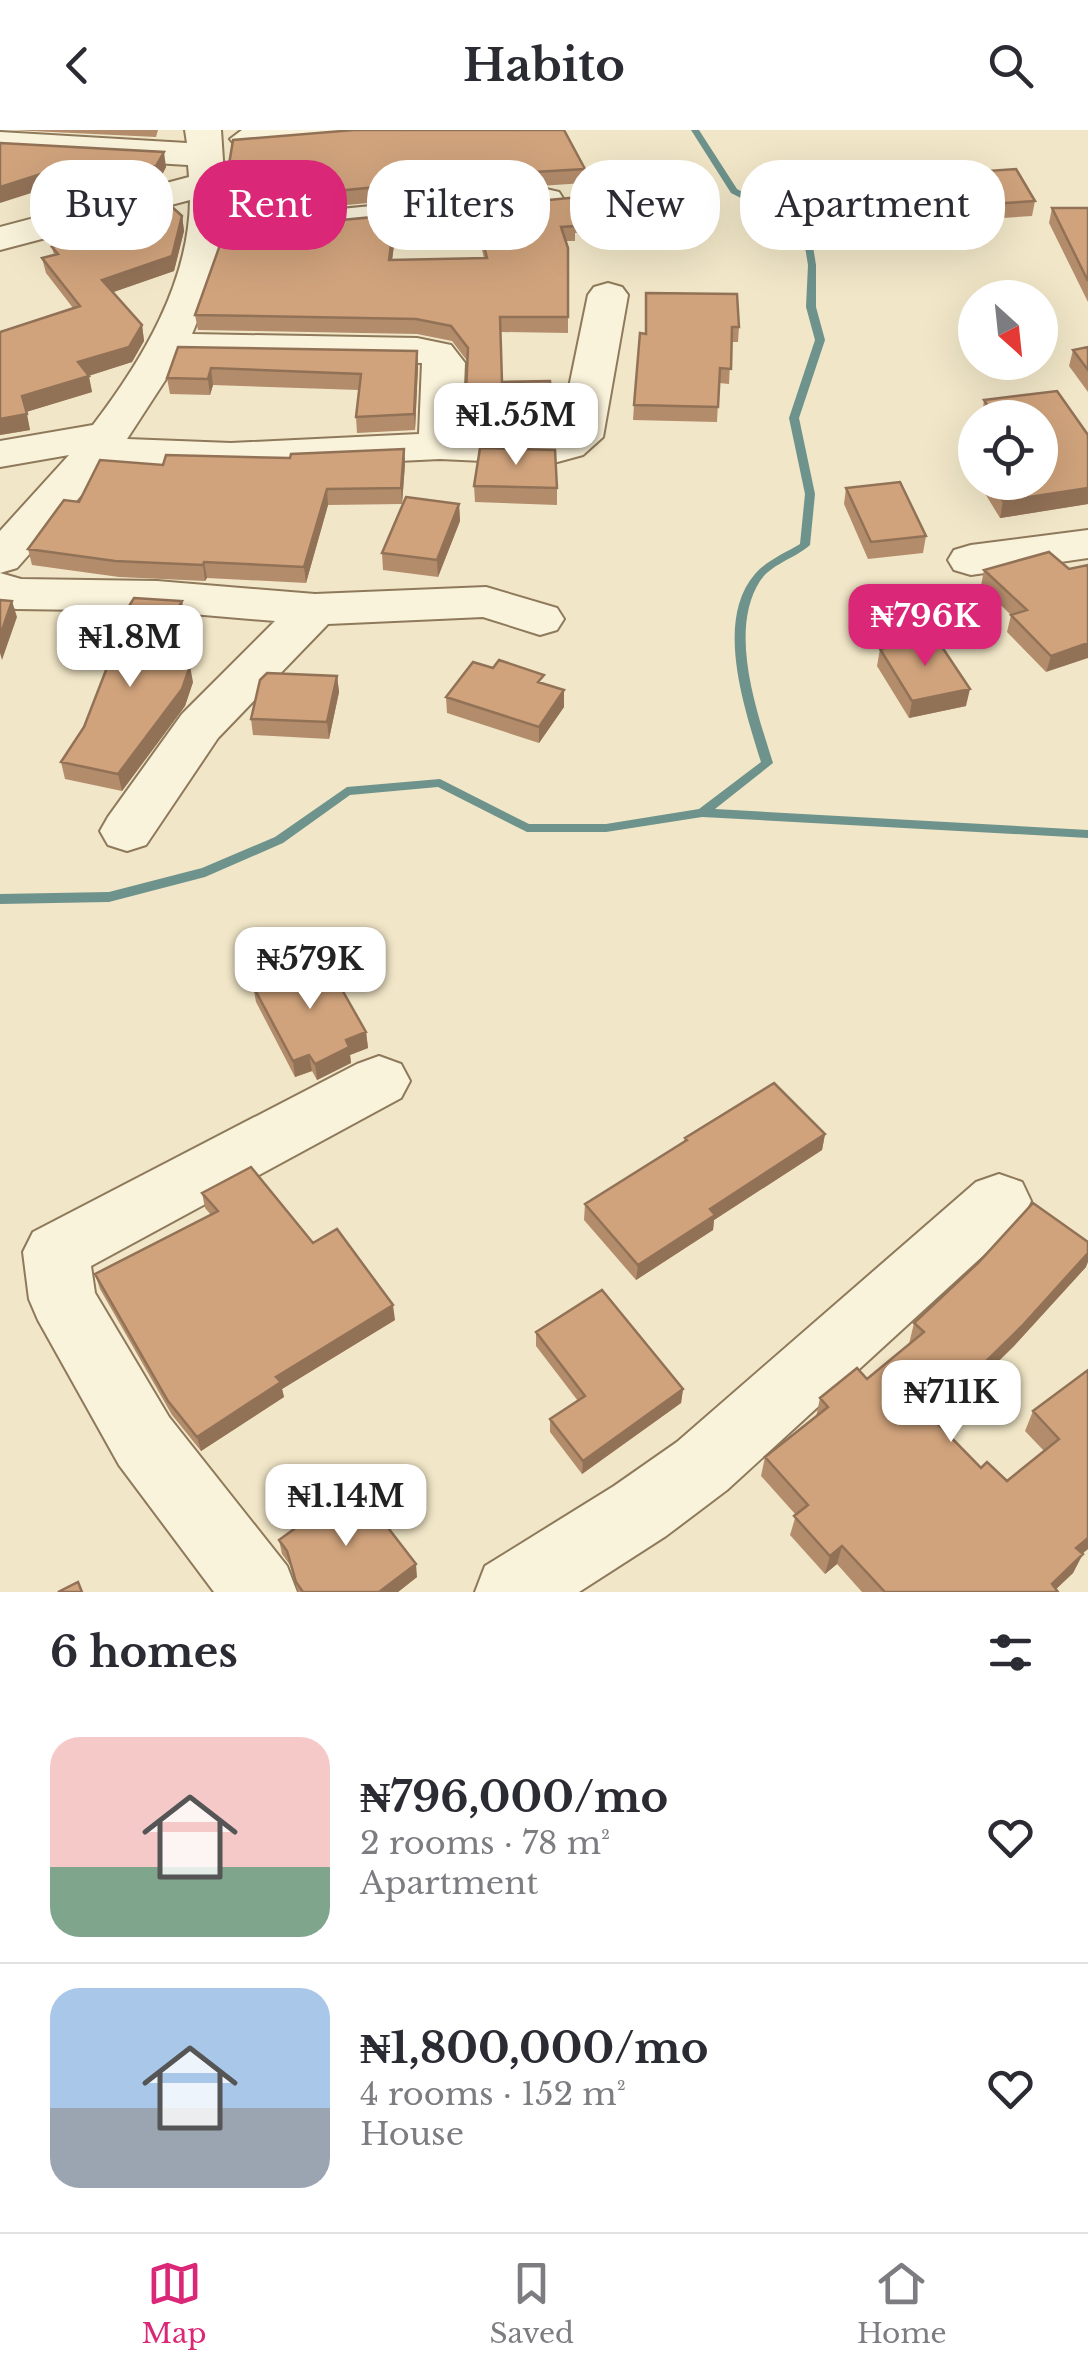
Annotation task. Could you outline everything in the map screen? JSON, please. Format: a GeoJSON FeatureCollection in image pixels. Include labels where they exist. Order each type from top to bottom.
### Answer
{"type":"FeatureCollection","features":[{"type":"Feature","properties":{"kind":"street"},"geometry":{"type":"LineString","coordinates":[[0,143],[205,153],[355,130]]}},
{"type":"Feature","properties":{"kind":"street"},"geometry":{"type":"LineString","coordinates":[[0,239],[205,153]]}},
{"type":"Feature","properties":{"kind":"street"},"geometry":{"type":"LineString","coordinates":[[347,219],[570,198]]}},
{"type":"Feature","properties":{"kind":"street"},"geometry":{"type":"LineString","coordinates":[[0,558],[49,510],[100,444],[166,346],[202,250]]}},
{"type":"Feature","properties":{"kind":"street"},"geometry":{"type":"LineString","coordinates":[[0,454],[100,444],[231,456],[440,446],[550,451],[581,437],[608,295]]}},
{"type":"Feature","properties":{"kind":"street"},"geometry":{"type":"LineString","coordinates":[[166,346],[416,350],[436,354],[444,363],[440,446]]}},
{"type":"Feature","properties":{"kind":"street"},"geometry":{"type":"LineString","coordinates":[[972,560],[1088,544]]}},
{"type":"Feature","properties":{"kind":"street"},"geometry":{"type":"LineString","coordinates":[[0,588],[16,594],[157,596],[315,609],[486,602],[540,619]]}},
{"type":"Feature","properties":{"kind":"street"},"geometry":{"type":"LineString","coordinates":[[126,832],[200,726],[315,609]]}},
{"type":"Feature","properties":{"kind":"street"},"geometry":{"type":"LineString","coordinates":[[260,1592],[144,1440],[62,1298],[56,1252],[378,1081]]}},
{"type":"Feature","properties":{"kind":"street"},"geometry":{"type":"LineString","coordinates":[[512,1592],[640,1512],[702,1466],[999,1202]]}},
{"type":"Feature","properties":{"kind":"building"},"geometry":{"type":"Polygon","coordinates":[[[354,130],[564,130],[580,160],[570,160],[570,170],[550,171],[550,160],[367,160],[367,188],[347,190],[347,160],[230,160],[233,140],[354,130]]]}},
{"type":"Feature","properties":{"kind":"building"},"geometry":{"type":"Polygon","coordinates":[[[0,143],[164,152],[159,160],[30,160],[30,177],[0,187],[0,143]]]}},
{"type":"Feature","properties":{"kind":"building"},"geometry":{"type":"Polygon","coordinates":[[[1016,169],[1035,201],[1005,203],[1005,170],[1016,169]]]}},
{"type":"Feature","properties":{"kind":"building"},"geometry":{"type":"Polygon","coordinates":[[[570,198],[570,226],[561,227],[568,248],[568,317],[500,317],[502,382],[550,381],[552,416],[548,418],[465,415],[468,348],[451,326],[416,319],[195,315],[218,250],[347,250],[347,220],[367,218],[367,250],[390,250],[389,260],[487,258],[485,250],[550,250],[550,200],[570,198]]]}},
{"type":"Feature","properties":{"kind":"building"},"geometry":{"type":"Polygon","coordinates":[[[173,208],[182,216],[172,256],[102,280],[142,325],[129,347],[78,362],[89,376],[22,396],[27,414],[0,419],[0,332],[80,306],[42,258],[58,254],[55,250],[173,250],[173,208]]]}},
{"type":"Feature","properties":{"kind":"building"},"geometry":{"type":"Polygon","coordinates":[[[1052,208],[1088,208],[1088,281],[1052,208]]]}},
{"type":"Feature","properties":{"kind":"building"},"geometry":{"type":"Polygon","coordinates":[[[646,293],[737,294],[739,327],[732,327],[731,369],[720,368],[718,407],[634,405],[640,333],[646,334],[646,293]]]}},
{"type":"Feature","properties":{"kind":"building"},"geometry":{"type":"Polygon","coordinates":[[[178,347],[417,351],[414,414],[356,417],[361,374],[211,368],[208,379],[167,378],[178,347]]]}},
{"type":"Feature","properties":{"kind":"building"},"geometry":{"type":"Polygon","coordinates":[[[1088,347],[1088,370],[1073,350],[1088,347]]]}},
{"type":"Feature","properties":{"kind":"building"},"geometry":{"type":"Polygon","coordinates":[[[1057,391],[1088,435],[1088,488],[1058,493],[1058,400],[984,400],[1057,391]]]}},
{"type":"Feature","properties":{"kind":"building"},"geometry":{"type":"Polygon","coordinates":[[[480,448],[555,450],[557,488],[474,486],[480,448]]]}},
{"type":"Feature","properties":{"kind":"building"},"geometry":{"type":"Polygon","coordinates":[[[404,449],[401,488],[327,489],[304,567],[115,561],[28,549],[64,500],[79,502],[100,460],[163,465],[166,455],[290,458],[291,454],[404,449]]]}},
{"type":"Feature","properties":{"kind":"building"},"geometry":{"type":"Polygon","coordinates":[[[900,482],[926,536],[871,542],[846,488],[900,482]]]}},
{"type":"Feature","properties":{"kind":"building"},"geometry":{"type":"Polygon","coordinates":[[[406,497],[459,504],[437,560],[382,553],[406,497]]]}},
{"type":"Feature","properties":{"kind":"building"},"geometry":{"type":"Polygon","coordinates":[[[1049,552],[1069,569],[1088,565],[1088,643],[1051,656],[1011,615],[1027,610],[984,570],[1049,552]]]}},
{"type":"Feature","properties":{"kind":"building"},"geometry":{"type":"Polygon","coordinates":[[[134,598],[182,601],[147,663],[190,666],[182,689],[118,774],[61,762],[84,727],[120,634],[113,632],[134,598]]]}},
{"type":"Feature","properties":{"kind":"building"},"geometry":{"type":"Polygon","coordinates":[[[0,600],[12,601],[0,636],[0,600]]]}},
{"type":"Feature","properties":{"kind":"building"},"geometry":{"type":"Polygon","coordinates":[[[936,638],[970,689],[912,701],[880,649],[936,638]]]}},
{"type":"Feature","properties":{"kind":"building"},"geometry":{"type":"Polygon","coordinates":[[[499,660],[544,675],[538,682],[564,690],[539,727],[446,697],[473,662],[493,668],[499,660]]]}},
{"type":"Feature","properties":{"kind":"building"},"geometry":{"type":"Polygon","coordinates":[[[267,673],[337,676],[327,722],[251,719],[260,680],[267,673]]]}},
{"type":"Feature","properties":{"kind":"building"},"geometry":{"type":"Polygon","coordinates":[[[324,958],[366,1032],[346,1040],[349,1047],[315,1064],[309,1055],[293,1061],[253,986],[324,958]]]}},
{"type":"Feature","properties":{"kind":"building"},"geometry":{"type":"Polygon","coordinates":[[[774,1083],[825,1134],[710,1209],[715,1215],[638,1265],[585,1204],[774,1083]]]}},
{"type":"Feature","properties":{"kind":"building"},"geometry":{"type":"Polygon","coordinates":[[[251,1167],[313,1243],[337,1229],[393,1305],[276,1377],[281,1382],[197,1437],[168,1401],[95,1274],[218,1211],[202,1193],[251,1167]]]}},
{"type":"Feature","properties":{"kind":"building"},"geometry":{"type":"Polygon","coordinates":[[[1033,1203],[1088,1242],[1088,1253],[1022,1326],[930,1416],[981,1468],[987,1462],[1007,1481],[1059,1439],[1033,1411],[1088,1370],[1088,1538],[1076,1548],[1083,1554],[1052,1584],[1058,1592],[885,1592],[842,1546],[830,1556],[794,1516],[808,1505],[765,1457],[828,1407],[820,1398],[857,1368],[867,1379],[924,1332],[914,1323],[978,1263],[1033,1203]]]}},
{"type":"Feature","properties":{"kind":"building"},"geometry":{"type":"Polygon","coordinates":[[[602,1290],[683,1389],[583,1461],[550,1419],[585,1396],[536,1332],[602,1290]]]}},
{"type":"Feature","properties":{"kind":"building"},"geometry":{"type":"Polygon","coordinates":[[[355,1485],[416,1564],[379,1592],[303,1592],[279,1540],[355,1485]]]}},
{"type":"Feature","properties":{"kind":"building"},"geometry":{"type":"Polygon","coordinates":[[[78,1582],[82,1592],[58,1592],[78,1582]]]}},
{"type":"Feature","properties":{"kind":"waterway"},"geometry":{"type":"LineString","coordinates":[[695,130],[734,191],[806,228],[812,265],[811,307],[820,340],[794,418],[810,494],[805,545],[759,576],[746,602],[741,624],[743,671],[767,763],[702,813]]}},
{"type":"Feature","properties":{"kind":"waterway"},"geometry":{"type":"LineString","coordinates":[[0,899],[109,897],[205,872],[279,840],[347,791],[440,783],[527,828],[606,828],[702,813]]}},
{"type":"Feature","properties":{"kind":"waterway"},"geometry":{"type":"LineString","coordinates":[[702,813],[1088,834]]}}]}
